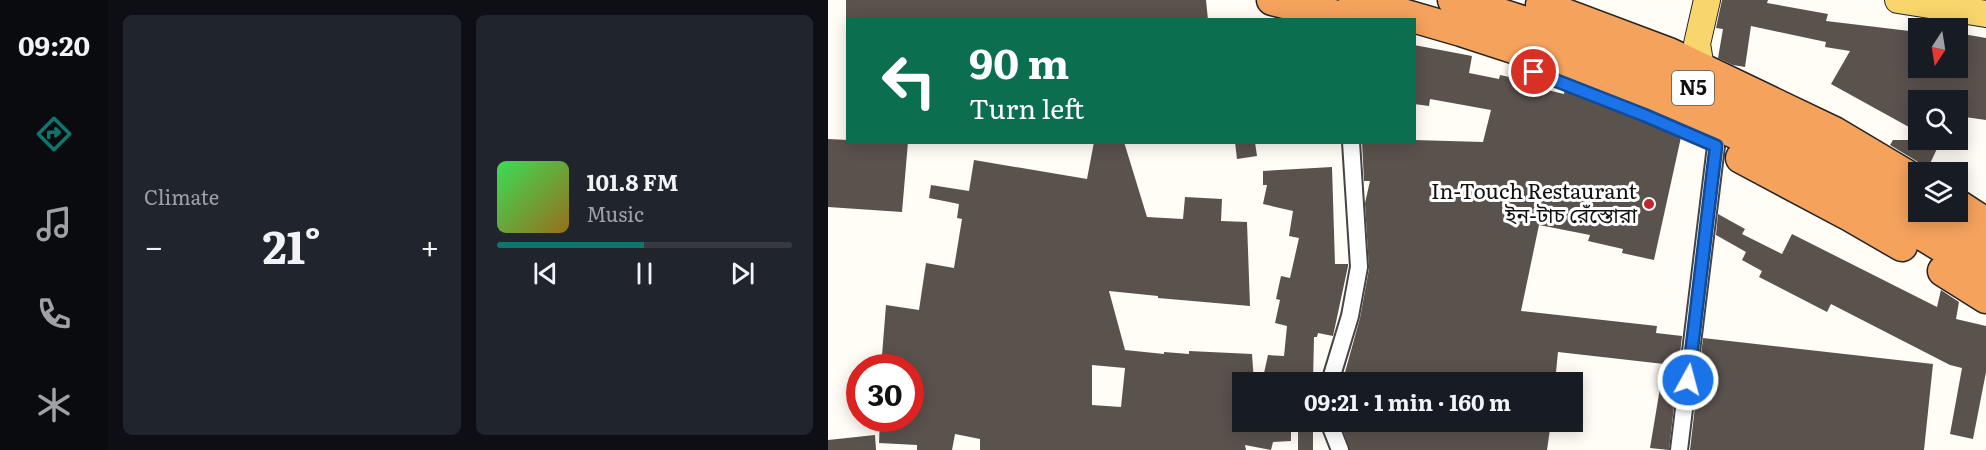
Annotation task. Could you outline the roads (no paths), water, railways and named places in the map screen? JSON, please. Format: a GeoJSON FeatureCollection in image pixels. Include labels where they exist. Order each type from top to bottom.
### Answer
{"type":"FeatureCollection","features":[{"type":"Feature","properties":{"kind":"highway"},"geometry":{"type":"LineString","coordinates":[[1272,0],[1346,14]]}},
{"type":"Feature","properties":{"kind":"highway","name":"N5"},"geometry":{"type":"LineString","coordinates":[[1453,0],[1521,19],[1689,86],[1860,171],[1908,201]]}},
{"type":"Feature","properties":{"kind":"highway"},"geometry":{"type":"LineString","coordinates":[[1527,0],[1669,53],[1834,132],[1908,176]]}},
{"type":"Feature","properties":{"kind":"highway","name":"N5"},"geometry":{"type":"LineString","coordinates":[[1346,14],[1373,18]]}},
{"type":"Feature","properties":{"kind":"highway","name":"N5"},"geometry":{"type":"LineString","coordinates":[[1416,24],[1461,31],[1587,72],[1697,115],[1836,182],[1986,274]]}},
{"type":"Feature","properties":{"kind":"highway"},"geometry":{"type":"LineString","coordinates":[[1416,37],[1553,78],[1716,146],[1850,216],[1986,298]]}},
{"type":"Feature","properties":{"kind":"highway"},"geometry":{"type":"LineString","coordinates":[[1968,211],[1986,223]]}},
{"type":"Feature","properties":{"kind":"highway"},"geometry":{"type":"LineString","coordinates":[[1941,222],[1986,249]]}},
{"type":"Feature","properties":{"kind":"main road"},"geometry":{"type":"LineString","coordinates":[[1701,68],[1697,44],[1707,0]]}},
{"type":"Feature","properties":{"kind":"main road"},"geometry":{"type":"LineString","coordinates":[[1898,0],[1986,14]]}},
{"type":"Feature","properties":{"kind":"street"},"geometry":{"type":"LineString","coordinates":[[1333,372],[1350,316],[1359,267],[1351,144]]}},
{"type":"Feature","properties":{"kind":"street"},"geometry":{"type":"LineString","coordinates":[[1679,450],[1716,146]]}},
{"type":"Feature","properties":{"kind":"street"},"geometry":{"type":"LineString","coordinates":[[1333,432],[1340,450]]}},
{"type":"Feature","properties":{"kind":"place","name":"In-Touch Restaurant ইন-টাচ রেঁস্তোরা"},"geometry":{"type":"Point","coordinates":[1649,204]}}]}
